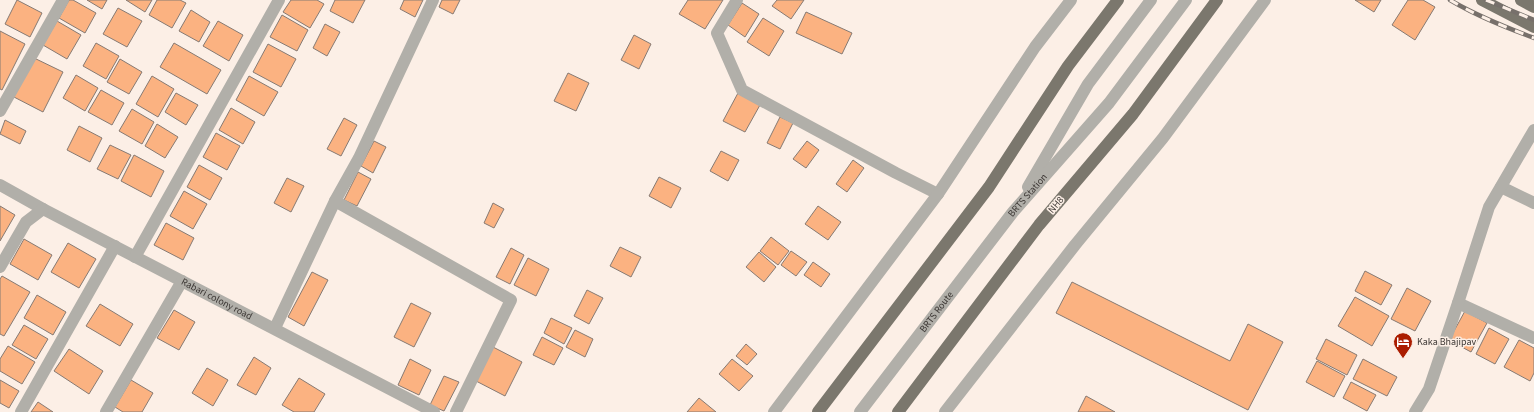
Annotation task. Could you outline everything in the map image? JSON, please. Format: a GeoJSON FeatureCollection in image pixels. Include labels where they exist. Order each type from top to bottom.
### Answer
{"type":"FeatureCollection","features":[{"type":"Feature","properties":{"kind":"main road"},"geometry":{"type":"LineString","coordinates":[[818,412],[989,187],[1068,66],[1118,0]]}},
{"type":"Feature","properties":{"kind":"main road","name":"NH8"},"geometry":{"type":"LineString","coordinates":[[898,412],[1039,225],[1133,114],[1217,0]]}},
{"type":"Feature","properties":{"kind":"main road"},"geometry":{"type":"LineString","coordinates":[[1482,0],[1534,27]]}},
{"type":"Feature","properties":{"kind":"main road"},"geometry":{"type":"LineString","coordinates":[[1521,0],[1534,7]]}},
{"type":"Feature","properties":{"kind":"street"},"geometry":{"type":"LineString","coordinates":[[0,111],[63,0]]}},
{"type":"Feature","properties":{"kind":"street"},"geometry":{"type":"LineString","coordinates":[[136,257],[279,0]]}},
{"type":"Feature","properties":{"kind":"street"},"geometry":{"type":"LineString","coordinates":[[275,328],[433,0]]}},
{"type":"Feature","properties":{"kind":"street"},"geometry":{"type":"LineString","coordinates":[[737,0],[717,33],[742,90],[938,194]]}},
{"type":"Feature","properties":{"kind":"street"},"geometry":{"type":"LineString","coordinates":[[774,412],[938,194],[1035,47],[1071,0]]}},
{"type":"Feature","properties":{"kind":"street","name":"BRTS Station"},"geometry":{"type":"LineString","coordinates":[[1013,212],[1088,84],[1151,0]]}},
{"type":"Feature","properties":{"kind":"street","name":"BRTS Station"},"geometry":{"type":"LineString","coordinates":[[1013,212],[1109,103],[1186,0]]}},
{"type":"Feature","properties":{"kind":"street"},"geometry":{"type":"LineString","coordinates":[[945,412],[1075,244],[1164,138],[1265,0]]}},
{"type":"Feature","properties":{"kind":"street"},"geometry":{"type":"LineString","coordinates":[[1415,412],[1429,388],[1458,304],[1489,206],[1534,130]]}},
{"type":"Feature","properties":{"kind":"street","name":"Rabari colony road"},"geometry":{"type":"LineString","coordinates":[[0,185],[43,209],[275,328],[434,412]]}},
{"type":"Feature","properties":{"kind":"street"},"geometry":{"type":"LineString","coordinates":[[1501,187],[1534,203]]}},
{"type":"Feature","properties":{"kind":"street"},"geometry":{"type":"LineString","coordinates":[[335,201],[511,300],[456,412]]}},
{"type":"Feature","properties":{"kind":"street"},"geometry":{"type":"LineString","coordinates":[[0,267],[26,222],[43,209]]}},
{"type":"Feature","properties":{"kind":"street","name":"BRTS Route"},"geometry":{"type":"LineString","coordinates":[[860,412],[1013,212]]}},
{"type":"Feature","properties":{"kind":"street"},"geometry":{"type":"LineString","coordinates":[[21,412],[115,246]]}},
{"type":"Feature","properties":{"kind":"street"},"geometry":{"type":"LineString","coordinates":[[106,412],[182,281]]}},
{"type":"Feature","properties":{"kind":"street"},"geometry":{"type":"LineString","coordinates":[[1458,304],[1534,338]]}},
{"type":"Feature","properties":{"kind":"building"},"geometry":{"type":"Polygon","coordinates":[[[17,0],[42,13],[30,37],[5,24],[17,0]]]}},
{"type":"Feature","properties":{"kind":"building"},"geometry":{"type":"Polygon","coordinates":[[[69,0],[73,0],[96,13],[85,33],[59,18],[69,0]]]}},
{"type":"Feature","properties":{"kind":"building"},"geometry":{"type":"Polygon","coordinates":[[[87,0],[107,0],[102,9],[87,0]]]}},
{"type":"Feature","properties":{"kind":"building"},"geometry":{"type":"Polygon","coordinates":[[[126,0],[152,0],[145,12],[126,0]]]}},
{"type":"Feature","properties":{"kind":"building"},"geometry":{"type":"Polygon","coordinates":[[[157,0],[180,0],[186,3],[172,28],[149,15],[157,0]]]}},
{"type":"Feature","properties":{"kind":"building"},"geometry":{"type":"Polygon","coordinates":[[[291,0],[317,0],[324,4],[310,28],[283,12],[291,0]]]}},
{"type":"Feature","properties":{"kind":"building"},"geometry":{"type":"Polygon","coordinates":[[[335,0],[365,0],[353,23],[330,11],[335,0]]]}},
{"type":"Feature","properties":{"kind":"building"},"geometry":{"type":"Polygon","coordinates":[[[404,0],[423,0],[415,17],[400,9],[404,0]]]}},
{"type":"Feature","properties":{"kind":"building"},"geometry":{"type":"Polygon","coordinates":[[[442,0],[460,0],[453,14],[439,7],[442,0]]]}},
{"type":"Feature","properties":{"kind":"building"},"geometry":{"type":"Polygon","coordinates":[[[688,0],[723,0],[705,29],[679,14],[688,0]]]}},
{"type":"Feature","properties":{"kind":"building"},"geometry":{"type":"Polygon","coordinates":[[[777,0],[804,0],[791,19],[772,6],[777,0]]]}},
{"type":"Feature","properties":{"kind":"building"},"geometry":{"type":"Polygon","coordinates":[[[1355,0],[1381,0],[1374,12],[1355,0]]]}},
{"type":"Feature","properties":{"kind":"building"},"geometry":{"type":"Polygon","coordinates":[[[1408,0],[1423,0],[1435,7],[1415,40],[1392,25],[1408,0]]]}},
{"type":"Feature","properties":{"kind":"building"},"geometry":{"type":"Polygon","coordinates":[[[742,3],[759,14],[745,37],[728,25],[742,3]]]}},
{"type":"Feature","properties":{"kind":"building"},"geometry":{"type":"Polygon","coordinates":[[[118,8],[142,21],[127,47],[103,34],[118,8]]]}},
{"type":"Feature","properties":{"kind":"building"},"geometry":{"type":"Polygon","coordinates":[[[191,10],[210,22],[199,42],[179,31],[191,10]]]}},
{"type":"Feature","properties":{"kind":"building"},"geometry":{"type":"Polygon","coordinates":[[[806,12],[852,33],[842,54],[796,33],[806,12]]]}},
{"type":"Feature","properties":{"kind":"building"},"geometry":{"type":"Polygon","coordinates":[[[282,15],[308,30],[297,51],[270,37],[282,15]]]}},
{"type":"Feature","properties":{"kind":"building"},"geometry":{"type":"Polygon","coordinates":[[[763,18],[784,31],[769,56],[747,42],[763,18]]]}},
{"type":"Feature","properties":{"kind":"building"},"geometry":{"type":"Polygon","coordinates":[[[57,21],[81,35],[67,59],[43,45],[57,21]]]}},
{"type":"Feature","properties":{"kind":"building"},"geometry":{"type":"Polygon","coordinates":[[[218,21],[243,35],[229,61],[203,46],[218,21]]]}},
{"type":"Feature","properties":{"kind":"building"},"geometry":{"type":"Polygon","coordinates":[[[325,24],[340,32],[327,56],[313,48],[325,24]]]}},
{"type":"Feature","properties":{"kind":"building"},"geometry":{"type":"Polygon","coordinates":[[[0,31],[25,44],[2,90],[0,89],[0,31]]]}},
{"type":"Feature","properties":{"kind":"building"},"geometry":{"type":"Polygon","coordinates":[[[634,35],[651,44],[639,69],[621,60],[634,35]]]}},
{"type":"Feature","properties":{"kind":"building"},"geometry":{"type":"Polygon","coordinates":[[[96,43],[119,56],[106,79],[83,66],[96,43]]]}},
{"type":"Feature","properties":{"kind":"building"},"geometry":{"type":"Polygon","coordinates":[[[174,43],[221,70],[207,94],[160,67],[174,43]]]}},
{"type":"Feature","properties":{"kind":"building"},"geometry":{"type":"Polygon","coordinates":[[[268,44],[296,59],[281,87],[253,72],[268,44]]]}},
{"type":"Feature","properties":{"kind":"building"},"geometry":{"type":"Polygon","coordinates":[[[32,57],[63,72],[43,112],[12,96],[32,57]]]}},
{"type":"Feature","properties":{"kind":"building"},"geometry":{"type":"Polygon","coordinates":[[[120,59],[142,72],[129,94],[107,82],[120,59]]]}},
{"type":"Feature","properties":{"kind":"building"},"geometry":{"type":"Polygon","coordinates":[[[568,73],[589,83],[576,111],[554,101],[568,73]]]}},
{"type":"Feature","properties":{"kind":"building"},"geometry":{"type":"Polygon","coordinates":[[[76,75],[98,88],[85,111],[63,98],[76,75]]]}},
{"type":"Feature","properties":{"kind":"building"},"geometry":{"type":"Polygon","coordinates":[[[152,76],[174,89],[158,117],[136,104],[152,76]]]}},
{"type":"Feature","properties":{"kind":"building"},"geometry":{"type":"Polygon","coordinates":[[[249,76],[278,92],[264,116],[236,100],[249,76]]]}},
{"type":"Feature","properties":{"kind":"building"},"geometry":{"type":"Polygon","coordinates":[[[101,90],[124,103],[112,125],[88,112],[101,90]]]}},
{"type":"Feature","properties":{"kind":"building"},"geometry":{"type":"Polygon","coordinates":[[[176,93],[198,105],[186,125],[165,112],[176,93]]]}},
{"type":"Feature","properties":{"kind":"building"},"geometry":{"type":"Polygon","coordinates":[[[738,93],[760,105],[745,132],[723,121],[738,93]]]}},
{"type":"Feature","properties":{"kind":"building"},"geometry":{"type":"Polygon","coordinates":[[[231,108],[255,122],[243,144],[219,130],[231,108]]]}},
{"type":"Feature","properties":{"kind":"building"},"geometry":{"type":"Polygon","coordinates":[[[132,109],[154,122],[142,144],[119,131],[132,109]]]}},
{"type":"Feature","properties":{"kind":"building"},"geometry":{"type":"Polygon","coordinates":[[[780,117],[793,123],[780,149],[767,143],[780,117]]]}},
{"type":"Feature","properties":{"kind":"building"},"geometry":{"type":"Polygon","coordinates":[[[344,118],[357,125],[341,156],[327,149],[344,118]]]}},
{"type":"Feature","properties":{"kind":"building"},"geometry":{"type":"Polygon","coordinates":[[[5,120],[26,131],[20,144],[0,134],[5,120]]]}},
{"type":"Feature","properties":{"kind":"building"},"geometry":{"type":"Polygon","coordinates":[[[157,124],[178,137],[165,158],[145,146],[157,124]]]}},
{"type":"Feature","properties":{"kind":"building"},"geometry":{"type":"Polygon","coordinates":[[[79,126],[102,138],[90,162],[67,150],[79,126]]]}},
{"type":"Feature","properties":{"kind":"building"},"geometry":{"type":"Polygon","coordinates":[[[216,133],[240,146],[227,170],[203,157],[216,133]]]}},
{"type":"Feature","properties":{"kind":"building"},"geometry":{"type":"Polygon","coordinates":[[[374,141],[386,147],[373,173],[361,166],[374,141]]]}},
{"type":"Feature","properties":{"kind":"building"},"geometry":{"type":"Polygon","coordinates":[[[807,141],[819,150],[806,168],[793,159],[807,141]]]}},
{"type":"Feature","properties":{"kind":"building"},"geometry":{"type":"Polygon","coordinates":[[[110,145],[131,155],[118,179],[97,169],[110,145]]]}},
{"type":"Feature","properties":{"kind":"building"},"geometry":{"type":"Polygon","coordinates":[[[721,151],[739,160],[728,181],[710,171],[721,151]]]}},
{"type":"Feature","properties":{"kind":"building"},"geometry":{"type":"Polygon","coordinates":[[[134,155],[164,171],[151,197],[121,181],[134,155]]]}},
{"type":"Feature","properties":{"kind":"building"},"geometry":{"type":"Polygon","coordinates":[[[853,160],[864,168],[847,192],[836,184],[853,160]]]}},
{"type":"Feature","properties":{"kind":"building"},"geometry":{"type":"Polygon","coordinates":[[[199,165],[222,178],[210,200],[187,187],[199,165]]]}},
{"type":"Feature","properties":{"kind":"building"},"geometry":{"type":"Polygon","coordinates":[[[358,172],[371,179],[357,206],[344,200],[358,172]]]}},
{"type":"Feature","properties":{"kind":"building"},"geometry":{"type":"Polygon","coordinates":[[[659,177],[681,188],[671,208],[649,196],[659,177]]]}},
{"type":"Feature","properties":{"kind":"building"},"geometry":{"type":"Polygon","coordinates":[[[287,178],[304,186],[291,212],[274,203],[287,178]]]}},
{"type":"Feature","properties":{"kind":"building"},"geometry":{"type":"Polygon","coordinates":[[[184,191],[207,204],[193,229],[170,216],[184,191]]]}},
{"type":"Feature","properties":{"kind":"building"},"geometry":{"type":"Polygon","coordinates":[[[493,203],[504,209],[494,228],[484,223],[493,203]]]}},
{"type":"Feature","properties":{"kind":"building"},"geometry":{"type":"Polygon","coordinates":[[[0,206],[15,215],[0,241],[0,206]]]}},
{"type":"Feature","properties":{"kind":"building"},"geometry":{"type":"Polygon","coordinates":[[[818,206],[841,222],[828,240],[805,224],[818,206]]]}},
{"type":"Feature","properties":{"kind":"building"},"geometry":{"type":"Polygon","coordinates":[[[166,223],[194,238],[183,260],[154,245],[166,223]]]}},
{"type":"Feature","properties":{"kind":"building"},"geometry":{"type":"Polygon","coordinates":[[[771,237],[789,251],[778,265],[760,251],[771,237]]]}},
{"type":"Feature","properties":{"kind":"building"},"geometry":{"type":"Polygon","coordinates":[[[24,239],[52,255],[38,280],[10,264],[24,239]]]}},
{"type":"Feature","properties":{"kind":"building"},"geometry":{"type":"Polygon","coordinates":[[[68,243],[96,259],[79,288],[51,272],[68,243]]]}},
{"type":"Feature","properties":{"kind":"building"},"geometry":{"type":"Polygon","coordinates":[[[620,247],[641,257],[631,277],[610,266],[620,247]]]}},
{"type":"Feature","properties":{"kind":"building"},"geometry":{"type":"Polygon","coordinates":[[[511,248],[524,255],[510,284],[496,277],[511,248]]]}},
{"type":"Feature","properties":{"kind":"building"},"geometry":{"type":"Polygon","coordinates":[[[791,251],[807,262],[796,276],[781,265],[791,251]]]}},
{"type":"Feature","properties":{"kind":"building"},"geometry":{"type":"Polygon","coordinates":[[[759,252],[776,267],[764,282],[746,267],[759,252]]]}},
{"type":"Feature","properties":{"kind":"building"},"geometry":{"type":"Polygon","coordinates":[[[528,258],[549,269],[536,296],[514,285],[528,258]]]}},
{"type":"Feature","properties":{"kind":"building"},"geometry":{"type":"Polygon","coordinates":[[[813,262],[830,274],[821,287],[804,275],[813,262]]]}},
{"type":"Feature","properties":{"kind":"building"},"geometry":{"type":"Polygon","coordinates":[[[1365,271],[1392,285],[1381,305],[1355,291],[1365,271]]]}},
{"type":"Feature","properties":{"kind":"building"},"geometry":{"type":"Polygon","coordinates":[[[312,272],[328,280],[304,326],[288,317],[312,272]]]}},
{"type":"Feature","properties":{"kind":"building"},"geometry":{"type":"Polygon","coordinates":[[[2,276],[30,292],[4,336],[0,334],[0,279],[2,276]]]}},
{"type":"Feature","properties":{"kind":"building"},"geometry":{"type":"Polygon","coordinates":[[[1072,282],[1230,361],[1248,324],[1283,342],[1248,410],[1056,313],[1072,282]]]}},
{"type":"Feature","properties":{"kind":"building"},"geometry":{"type":"Polygon","coordinates":[[[1407,288],[1431,301],[1415,331],[1391,319],[1407,288]]]}},
{"type":"Feature","properties":{"kind":"building"},"geometry":{"type":"Polygon","coordinates":[[[587,290],[603,298],[589,324],[574,316],[587,290]]]}},
{"type":"Feature","properties":{"kind":"building"},"geometry":{"type":"Polygon","coordinates":[[[37,295],[66,312],[53,335],[24,318],[37,295]]]}},
{"type":"Feature","properties":{"kind":"building"},"geometry":{"type":"Polygon","coordinates":[[[1355,297],[1389,316],[1372,346],[1338,326],[1355,297]]]}},
{"type":"Feature","properties":{"kind":"building"},"geometry":{"type":"Polygon","coordinates":[[[411,303],[431,313],[414,347],[394,337],[411,303]]]}},
{"type":"Feature","properties":{"kind":"building"},"geometry":{"type":"Polygon","coordinates":[[[100,304],[133,324],[120,346],[86,326],[100,304]]]}},
{"type":"Feature","properties":{"kind":"building"},"geometry":{"type":"Polygon","coordinates":[[[174,310],[195,322],[179,350],[157,338],[174,310]]]}},
{"type":"Feature","properties":{"kind":"building"},"geometry":{"type":"Polygon","coordinates":[[[1465,311],[1487,323],[1471,352],[1449,340],[1465,311]]]}},
{"type":"Feature","properties":{"kind":"building"},"geometry":{"type":"Polygon","coordinates":[[[551,318],[572,328],[564,344],[544,333],[551,318]]]}},
{"type":"Feature","properties":{"kind":"building"},"geometry":{"type":"Polygon","coordinates":[[[24,325],[48,339],[36,359],[12,345],[24,325]]]}},
{"type":"Feature","properties":{"kind":"building"},"geometry":{"type":"Polygon","coordinates":[[[1489,328],[1509,339],[1495,364],[1476,354],[1489,328]]]}},
{"type":"Feature","properties":{"kind":"building"},"geometry":{"type":"Polygon","coordinates":[[[575,330],[593,339],[585,357],[566,347],[575,330]]]}},
{"type":"Feature","properties":{"kind":"building"},"geometry":{"type":"Polygon","coordinates":[[[542,337],[563,348],[554,365],[533,355],[542,337]]]}},
{"type":"Feature","properties":{"kind":"building"},"geometry":{"type":"Polygon","coordinates":[[[1326,339],[1357,355],[1347,375],[1316,359],[1326,339]]]}},
{"type":"Feature","properties":{"kind":"building"},"geometry":{"type":"Polygon","coordinates":[[[1519,340],[1534,348],[1534,373],[1530,381],[1504,367],[1519,340]]]}},
{"type":"Feature","properties":{"kind":"building"},"geometry":{"type":"Polygon","coordinates":[[[746,344],[757,354],[747,365],[736,356],[746,344]]]}},
{"type":"Feature","properties":{"kind":"building"},"geometry":{"type":"Polygon","coordinates":[[[8,346],[35,362],[22,384],[0,371],[0,359],[8,346]]]}},
{"type":"Feature","properties":{"kind":"building"},"geometry":{"type":"Polygon","coordinates":[[[493,347],[522,362],[505,396],[476,381],[493,347]]]}},
{"type":"Feature","properties":{"kind":"building"},"geometry":{"type":"Polygon","coordinates":[[[69,349],[103,371],[89,394],[54,371],[69,349]]]}},
{"type":"Feature","properties":{"kind":"building"},"geometry":{"type":"Polygon","coordinates":[[[254,357],[271,368],[256,395],[237,385],[254,357]]]}},
{"type":"Feature","properties":{"kind":"building"},"geometry":{"type":"Polygon","coordinates":[[[410,359],[431,370],[419,395],[398,385],[410,359]]]}},
{"type":"Feature","properties":{"kind":"building"},"geometry":{"type":"Polygon","coordinates":[[[732,359],[753,376],[739,391],[719,374],[732,359]]]}},
{"type":"Feature","properties":{"kind":"building"},"geometry":{"type":"Polygon","coordinates":[[[1363,359],[1397,377],[1387,396],[1353,379],[1363,359]]]}},
{"type":"Feature","properties":{"kind":"building"},"geometry":{"type":"Polygon","coordinates":[[[1317,361],[1345,376],[1334,397],[1306,382],[1317,361]]]}},
{"type":"Feature","properties":{"kind":"building"},"geometry":{"type":"Polygon","coordinates":[[[207,368],[228,380],[213,406],[192,393],[207,368]]]}},
{"type":"Feature","properties":{"kind":"building"},"geometry":{"type":"Polygon","coordinates":[[[444,376],[459,382],[444,411],[430,405],[444,376]]]}},
{"type":"Feature","properties":{"kind":"building"},"geometry":{"type":"Polygon","coordinates":[[[299,378],[325,394],[314,412],[294,412],[282,405],[299,378]]]}},
{"type":"Feature","properties":{"kind":"building"},"geometry":{"type":"Polygon","coordinates":[[[0,380],[19,391],[9,408],[0,403],[0,380]]]}},
{"type":"Feature","properties":{"kind":"building"},"geometry":{"type":"Polygon","coordinates":[[[131,380],[153,393],[142,412],[123,412],[115,407],[131,380]]]}},
{"type":"Feature","properties":{"kind":"building"},"geometry":{"type":"Polygon","coordinates":[[[1351,382],[1376,395],[1367,411],[1343,398],[1351,382]]]}},
{"type":"Feature","properties":{"kind":"building"},"geometry":{"type":"Polygon","coordinates":[[[1086,396],[1115,412],[1078,412],[1086,396]]]}},
{"type":"Feature","properties":{"kind":"building"},"geometry":{"type":"Polygon","coordinates":[[[699,398],[716,412],[687,412],[699,398]]]}},
{"type":"Feature","properties":{"kind":"building"},"geometry":{"type":"Polygon","coordinates":[[[38,402],[53,412],[31,412],[38,402]]]}},
{"type":"Feature","properties":{"kind":"railway"},"geometry":{"type":"LineString","coordinates":[[1450,0],[1481,16],[1534,38]]}},
{"type":"Feature","properties":{"kind":"railway"},"geometry":{"type":"LineString","coordinates":[[1486,0],[1534,20]]}},
{"type":"Feature","properties":{"kind":"place","name":"Kaka Bhajipav"},"geometry":{"type":"Point","coordinates":[1403,359]}}]}
